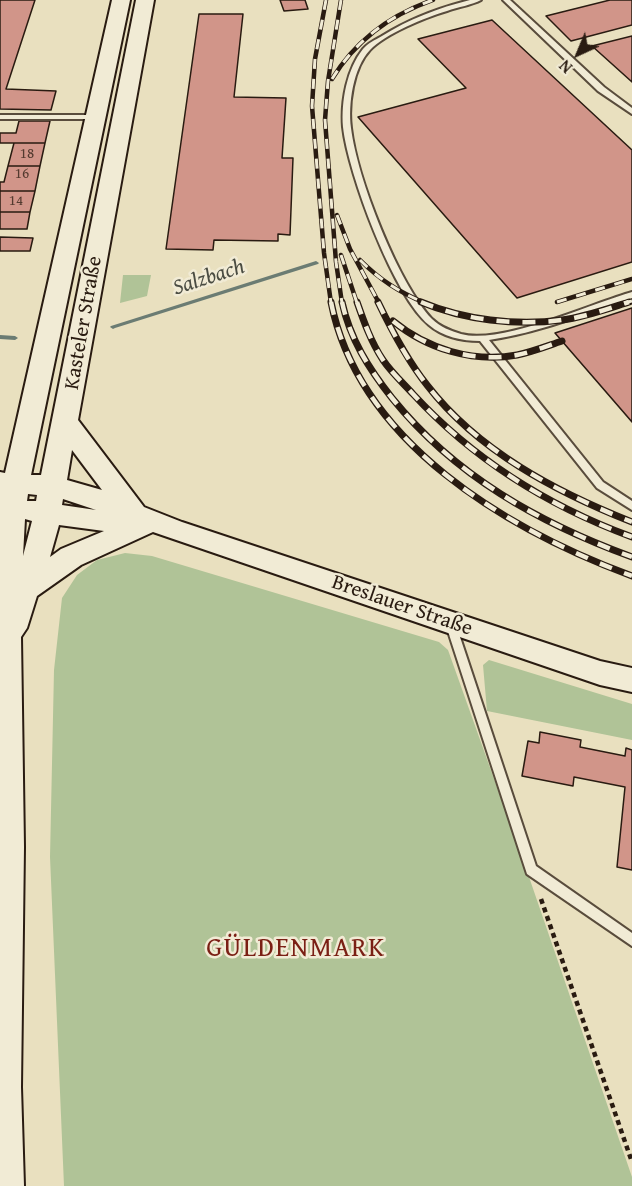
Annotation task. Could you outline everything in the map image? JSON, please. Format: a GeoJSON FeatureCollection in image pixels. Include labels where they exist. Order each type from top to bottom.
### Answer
{"type":"FeatureCollection","features":[{"type":"Feature","properties":{"kind":"main road","name":"Kasteler Straße"},"geometry":{"type":"LineString","coordinates":[[5,1186],[3,1087],[8,882],[7,495],[27,426],[121,0]]}},
{"type":"Feature","properties":{"kind":"main road","name":"Kasteler Straße"},"geometry":{"type":"LineString","coordinates":[[7,641],[42,540],[51,499],[145,0]]}},
{"type":"Feature","properties":{"kind":"main road"},"geometry":{"type":"LineString","coordinates":[[27,588],[71,558],[138,519],[65,422]]}},
{"type":"Feature","properties":{"kind":"main road"},"geometry":{"type":"LineString","coordinates":[[0,452],[27,426]]}},
{"type":"Feature","properties":{"kind":"main road","name":"Breslauer Straße"},"geometry":{"type":"LineString","coordinates":[[7,495],[51,499],[172,529],[600,673],[632,681]]}},
{"type":"Feature","properties":{"kind":"lane"},"geometry":{"type":"LineString","coordinates":[[478,0],[442,9],[408,22],[368,48],[351,78],[347,127],[359,177],[378,230],[412,297],[431,323],[441,330],[469,338],[482,338],[504,335],[632,295]]}},
{"type":"Feature","properties":{"kind":"lane"},"geometry":{"type":"LineString","coordinates":[[506,0],[601,89],[632,112]]}},
{"type":"Feature","properties":{"kind":"lane"},"geometry":{"type":"LineString","coordinates":[[0,117],[95,117]]}},
{"type":"Feature","properties":{"kind":"lane"},"geometry":{"type":"LineString","coordinates":[[482,338],[593,477],[618,499],[632,506]]}},
{"type":"Feature","properties":{"kind":"lane"},"geometry":{"type":"LineString","coordinates":[[450,622],[531,870],[632,940]]}},
{"type":"Feature","properties":{"kind":"path"},"geometry":{"type":"LineString","coordinates":[[531,870],[632,1162]]}},
{"type":"Feature","properties":{"kind":"green space"},"geometry":{"type":"Polygon","coordinates":[[[123,275],[151,275],[147,296],[120,303],[123,275]]]}},
{"type":"Feature","properties":{"kind":"green space"},"geometry":{"type":"Polygon","coordinates":[[[125,553],[152,556],[439,642],[448,650],[528,874],[632,1177],[632,1186],[64,1186],[50,857],[54,670],[62,598],[77,575],[97,560],[125,553]]]}},
{"type":"Feature","properties":{"kind":"green space"},"geometry":{"type":"Polygon","coordinates":[[[489,660],[632,704],[632,740],[487,711],[483,665],[489,660]]]}},
{"type":"Feature","properties":{"kind":"building"},"geometry":{"type":"Polygon","coordinates":[[[0,0],[35,0],[6,89],[56,91],[51,110],[0,109],[0,0]]]}},
{"type":"Feature","properties":{"kind":"building"},"geometry":{"type":"Polygon","coordinates":[[[280,0],[305,0],[308,9],[284,11],[280,0]]]}},
{"type":"Feature","properties":{"kind":"building"},"geometry":{"type":"Polygon","coordinates":[[[610,0],[632,0],[632,25],[571,41],[546,16],[610,0]]]}},
{"type":"Feature","properties":{"kind":"building"},"geometry":{"type":"Polygon","coordinates":[[[199,14],[243,14],[234,97],[286,98],[282,158],[293,158],[290,235],[278,234],[278,241],[214,240],[213,250],[166,249],[199,14]]]}},
{"type":"Feature","properties":{"kind":"building"},"geometry":{"type":"Polygon","coordinates":[[[492,20],[632,150],[632,262],[517,298],[358,117],[466,88],[418,39],[492,20]]]}},
{"type":"Feature","properties":{"kind":"building"},"geometry":{"type":"Polygon","coordinates":[[[632,36],[632,82],[592,46],[632,36]]]}},
{"type":"Feature","properties":{"kind":"building"},"geometry":{"type":"Polygon","coordinates":[[[19,121],[50,121],[45,143],[0,143],[0,133],[16,133],[19,121]]]}},
{"type":"Feature","properties":{"kind":"building"},"geometry":{"type":"Polygon","coordinates":[[[14,143],[45,143],[40,166],[8,166],[14,143]]]}},
{"type":"Feature","properties":{"kind":"building"},"geometry":{"type":"Polygon","coordinates":[[[8,166],[40,166],[35,191],[0,191],[0,182],[4,182],[8,166]]]}},
{"type":"Feature","properties":{"kind":"building"},"geometry":{"type":"Polygon","coordinates":[[[0,191],[35,191],[30,212],[0,212],[0,191]]]}},
{"type":"Feature","properties":{"kind":"building"},"geometry":{"type":"Polygon","coordinates":[[[0,212],[30,212],[27,229],[0,229],[0,212]]]}},
{"type":"Feature","properties":{"kind":"building"},"geometry":{"type":"Polygon","coordinates":[[[0,237],[33,238],[30,251],[0,251],[0,237]]]}},
{"type":"Feature","properties":{"kind":"building"},"geometry":{"type":"Polygon","coordinates":[[[632,308],[632,422],[555,333],[632,308]]]}},
{"type":"Feature","properties":{"kind":"building"},"geometry":{"type":"Polygon","coordinates":[[[540,732],[581,740],[580,747],[625,756],[626,748],[632,750],[632,870],[617,867],[625,787],[574,777],[573,786],[522,776],[528,741],[539,743],[540,732]]]}},
{"type":"Feature","properties":{"kind":"waterway","name":"Salzbach"},"geometry":{"type":"LineString","coordinates":[[113,327],[316,263]]}},
{"type":"Feature","properties":{"kind":"waterway","name":"Salzbach"},"geometry":{"type":"LineString","coordinates":[[0,337],[15,338]]}},
{"type":"Feature","properties":{"kind":"railway"},"geometry":{"type":"LineString","coordinates":[[326,0],[315,59],[312,106],[324,253],[331,303]]}},
{"type":"Feature","properties":{"kind":"railway"},"geometry":{"type":"LineString","coordinates":[[341,0],[328,81],[325,120],[336,262],[342,303]]}},
{"type":"Feature","properties":{"kind":"railway"},"geometry":{"type":"LineString","coordinates":[[332,79],[352,52],[375,30],[402,13],[433,0]]}},
{"type":"Feature","properties":{"kind":"railway"},"geometry":{"type":"LineString","coordinates":[[337,215],[350,249],[379,303]]}},
{"type":"Feature","properties":{"kind":"railway"},"geometry":{"type":"LineString","coordinates":[[341,255],[357,303]]}},
{"type":"Feature","properties":{"kind":"railway"},"geometry":{"type":"LineString","coordinates":[[360,260],[390,285],[425,303]]}},
{"type":"Feature","properties":{"kind":"railway"},"geometry":{"type":"LineString","coordinates":[[557,302],[632,279]]}},
{"type":"Feature","properties":{"kind":"railway"},"geometry":{"type":"LineString","coordinates":[[624,303],[632,301]]}},
{"type":"Feature","properties":{"kind":"railway"},"geometry":{"type":"LineString","coordinates":[[331,302],[347,352],[372,398],[406,439],[446,475],[490,506],[537,534],[632,576]]}},
{"type":"Feature","properties":{"kind":"railway"},"geometry":{"type":"LineString","coordinates":[[342,302],[355,341],[376,376],[417,426],[443,451],[471,474],[532,512],[564,529],[632,557]]}},
{"type":"Feature","properties":{"kind":"railway"},"geometry":{"type":"LineString","coordinates":[[357,302],[371,339],[386,364],[436,418],[461,440],[514,479],[542,496],[601,525],[632,537]]}},
{"type":"Feature","properties":{"kind":"railway"},"geometry":{"type":"LineString","coordinates":[[378,302],[400,345],[427,385],[447,409],[470,430],[520,467],[547,483],[632,522]]}},
{"type":"Feature","properties":{"kind":"railway"},"geometry":{"type":"LineString","coordinates":[[421,302],[472,317],[509,322],[571,319],[629,302]]}},
{"type":"Feature","properties":{"kind":"railway"},"geometry":{"type":"LineString","coordinates":[[393,321],[406,331],[436,346],[467,355],[484,357],[517,355],[562,341]]}},
{"type":"Feature","properties":{"kind":"district","name":"GÜLDENMARK"},"geometry":{"type":"Point","coordinates":[296,949]}}]}
